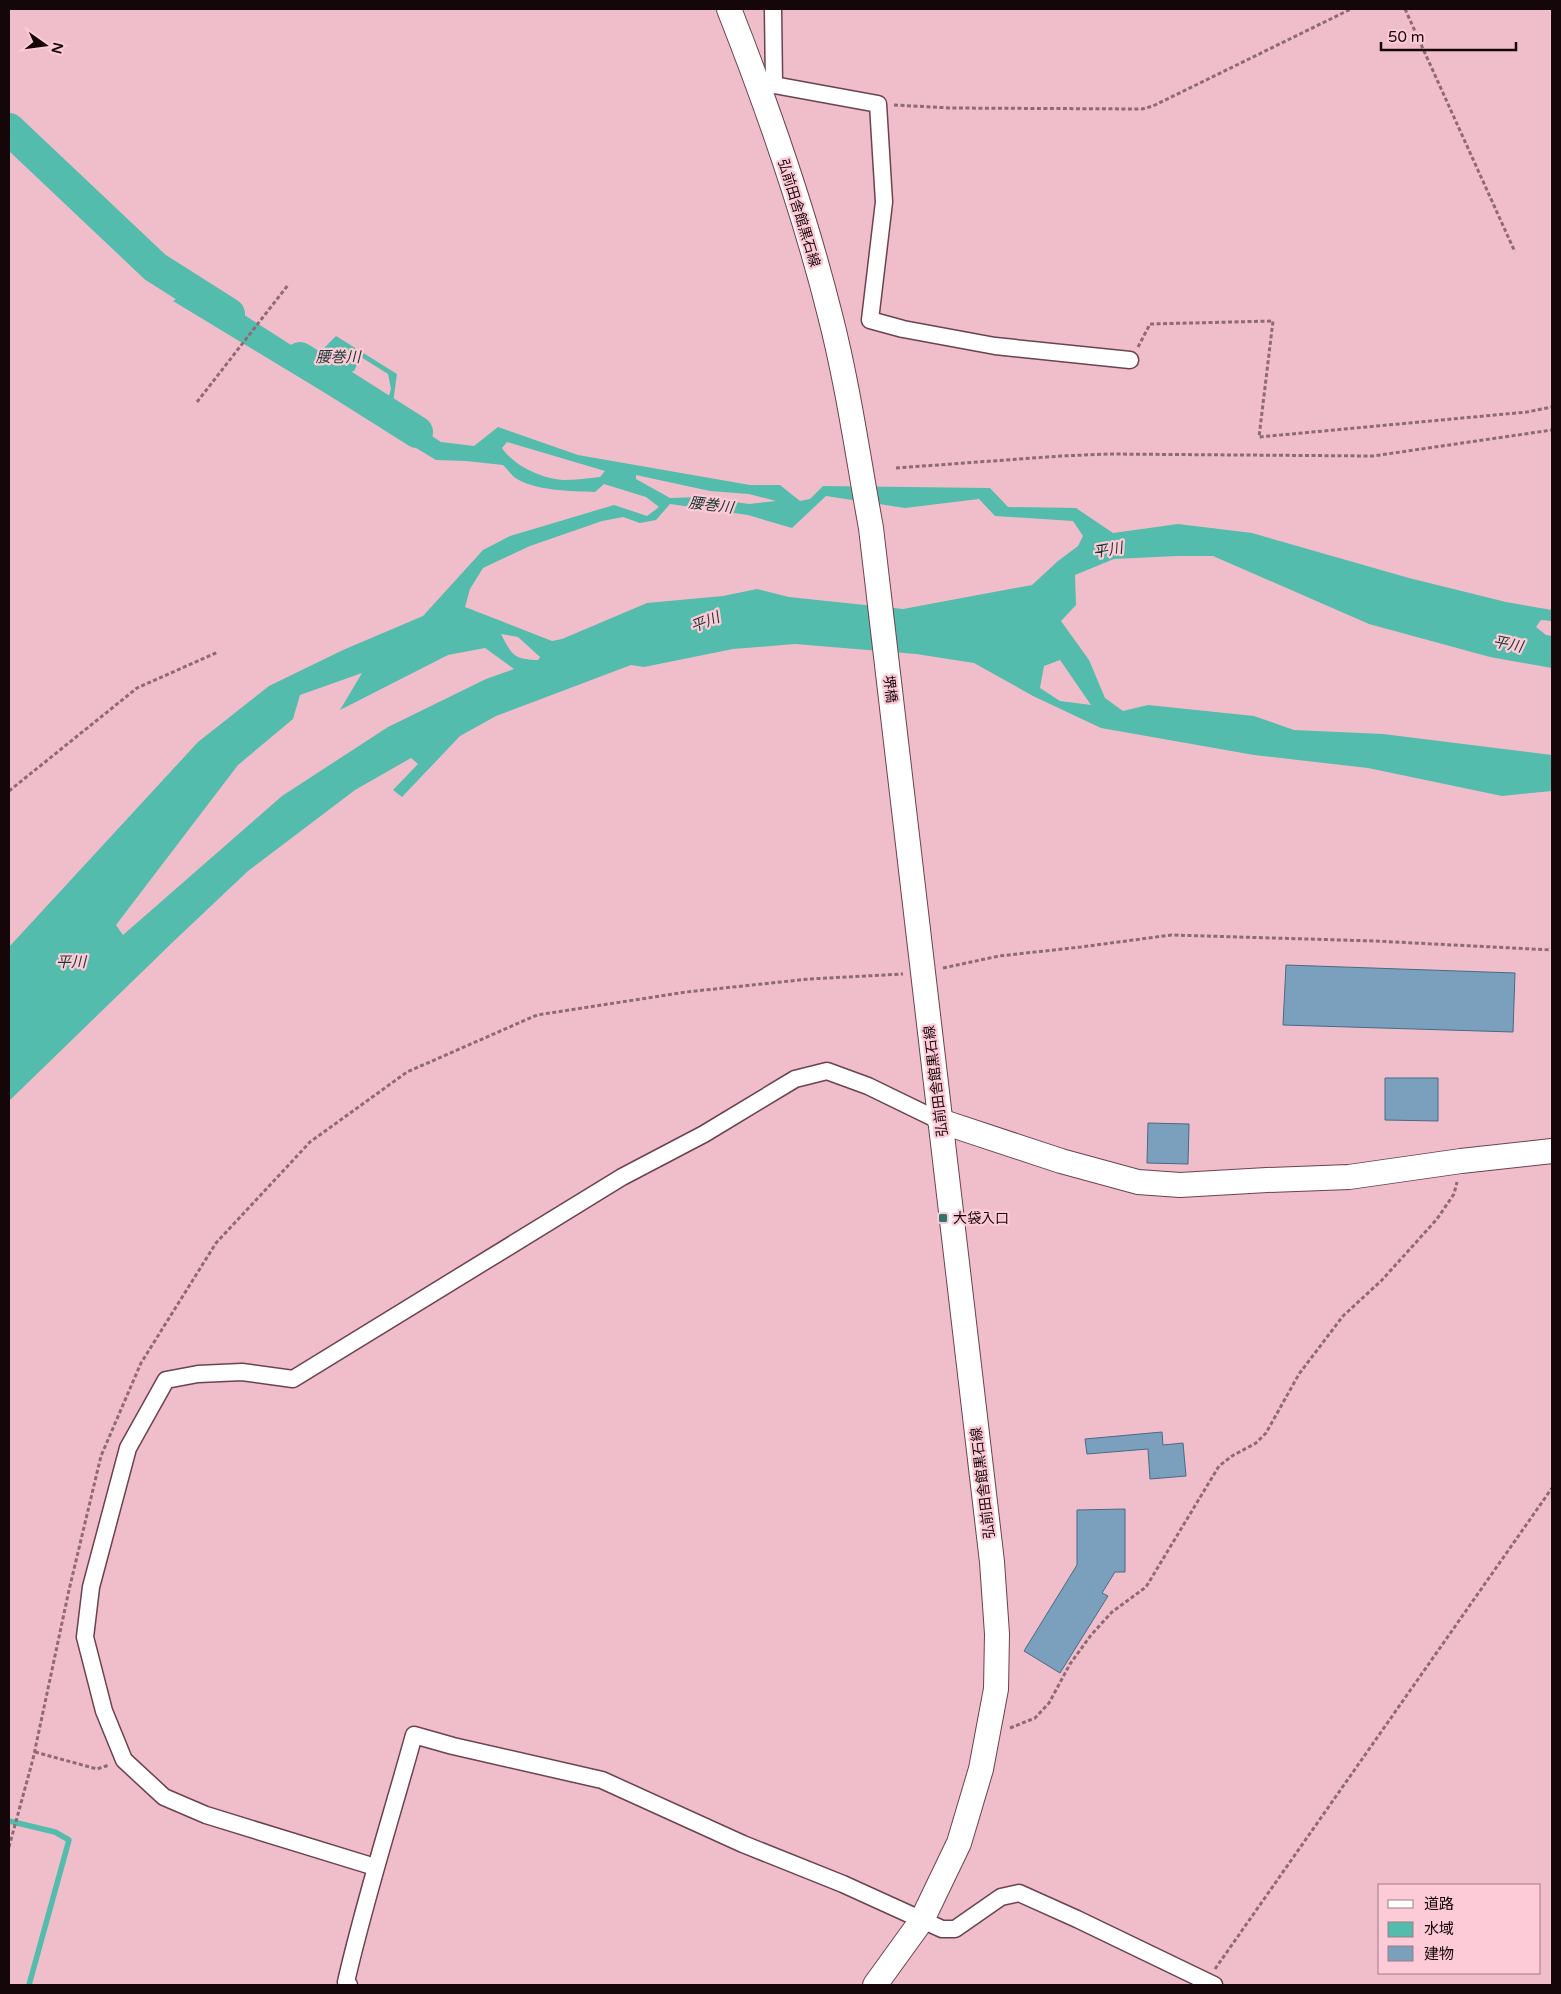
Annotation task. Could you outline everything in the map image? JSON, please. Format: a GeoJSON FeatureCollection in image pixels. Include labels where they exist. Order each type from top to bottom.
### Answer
{"type":"FeatureCollection","features":[{"type":"Feature","properties":{"kind":"main road","name":"弘前田舎館黒石線"},"geometry":{"type":"LineString","coordinates":[[728,9],[766,85],[830,314],[843,368],[852,423]]}},
{"type":"Feature","properties":{"kind":"main road","name":"堺橋"},"geometry":{"type":"LineString","coordinates":[[852,423],[871,528],[922,964]]}},
{"type":"Feature","properties":{"kind":"main road","name":"弘前田舎館黒石線"},"geometry":{"type":"LineString","coordinates":[[875,1985],[922,1920],[959,1843],[981,1769],[996,1689],[997,1634],[992,1562],[922,964]]}},
{"type":"Feature","properties":{"kind":"main road"},"geometry":{"type":"LineString","coordinates":[[940,1121],[1061,1161],[1138,1182],[1172,1185],[1349,1177],[1462,1161],[1552,1151]]}},
{"type":"Feature","properties":{"kind":"street"},"geometry":{"type":"LineString","coordinates":[[774,9],[766,85],[878,104],[884,202],[870,320],[903,329],[995,346],[1130,360]]}},
{"type":"Feature","properties":{"kind":"street"},"geometry":{"type":"LineString","coordinates":[[375,1867],[206,1815],[164,1797],[124,1760],[104,1711],[86,1637],[86,1629],[91,1587],[128,1448],[166,1380],[198,1374],[242,1372],[293,1379],[622,1177],[704,1134],[795,1079],[827,1071],[868,1086],[940,1121]]}},
{"type":"Feature","properties":{"kind":"street"},"geometry":{"type":"LineString","coordinates":[[349,1985],[346,1982],[375,1867],[414,1735],[453,1746],[602,1780],[743,1844],[843,1884],[942,1929],[955,1929],[1001,1897],[1019,1893],[1210,1984]]}},
{"type":"Feature","properties":{"kind":"path"},"geometry":{"type":"LineString","coordinates":[[878,104],[951,108],[1142,109],[1153,106],[1351,9]]}},
{"type":"Feature","properties":{"kind":"path"},"geometry":{"type":"LineString","coordinates":[[1405,9],[1515,252]]}},
{"type":"Feature","properties":{"kind":"path"},"geometry":{"type":"LineString","coordinates":[[197,402],[288,285]]}},
{"type":"Feature","properties":{"kind":"path"},"geometry":{"type":"LineString","coordinates":[[1130,360],[1150,324],[1273,321],[1259,437],[1527,412],[1552,407]]}},
{"type":"Feature","properties":{"kind":"path"},"geometry":{"type":"LineString","coordinates":[[896,468],[1090,455],[1373,456],[1552,430]]}},
{"type":"Feature","properties":{"kind":"path"},"geometry":{"type":"LineString","coordinates":[[9,791],[137,688],[218,652]]}},
{"type":"Feature","properties":{"kind":"path"},"geometry":{"type":"LineString","coordinates":[[9,1847],[35,1752],[69,1590],[101,1456],[141,1364],[216,1243],[310,1142],[407,1072],[537,1015],[686,992],[922,964],[1081,948],[1171,935],[1366,941],[1552,950]]}},
{"type":"Feature","properties":{"kind":"path"},"geometry":{"type":"LineString","coordinates":[[987,1735],[1017,1726],[1035,1718],[1050,1703],[1070,1664],[1091,1635],[1112,1612],[1146,1587],[1219,1466],[1232,1456],[1256,1443],[1266,1433],[1299,1374],[1343,1316],[1382,1280],[1437,1219],[1454,1194],[1462,1161]]}},
{"type":"Feature","properties":{"kind":"path"},"geometry":{"type":"LineString","coordinates":[[1210,1984],[1552,1488]]}},
{"type":"Feature","properties":{"kind":"path"},"geometry":{"type":"LineString","coordinates":[[35,1752],[97,1769],[124,1760]]}},
{"type":"Feature","properties":{"kind":"water","name":"平川"},"geometry":{"type":"Polygon","coordinates":[[[206,281],[221,300],[313,359],[336,336],[397,374],[392,410],[441,442],[474,446],[498,427],[578,455],[750,485],[780,485],[800,501],[810,499],[823,486],[990,488],[1008,507],[1076,508],[1113,533],[1178,524],[1252,533],[1409,578],[1506,602],[1552,610],[1552,621],[1541,620],[1536,627],[1546,635],[1552,636],[1552,668],[1490,657],[1369,624],[1213,556],[1177,556],[1114,559],[1075,575],[1076,605],[1061,621],[1089,660],[1105,698],[1123,711],[1148,705],[1254,716],[1294,730],[1383,734],[1552,755],[1552,791],[1502,796],[1368,768],[1254,755],[1101,728],[1033,696],[974,663],[916,654],[795,644],[733,649],[644,667],[631,665],[496,716],[460,736],[402,797],[393,790],[418,764],[411,758],[355,790],[248,871],[9,1101],[9,947],[198,742],[269,686],[343,650],[423,616],[483,550],[510,536],[614,505],[647,516],[659,507],[646,497],[604,484],[595,492],[542,488],[522,482],[514,477],[503,465],[436,460],[173,301],[206,281]],[[361,357],[354,371],[337,375],[338,390],[372,410],[386,406],[391,389],[388,374],[361,357]],[[507,442],[502,448],[507,455],[529,470],[556,479],[568,480],[600,477],[605,471],[507,442]],[[636,475],[636,479],[670,498],[701,497],[749,504],[776,501],[749,494],[710,491],[636,475]],[[826,496],[792,528],[748,515],[670,504],[656,520],[640,523],[623,517],[602,521],[530,546],[483,568],[470,589],[465,607],[552,641],[562,639],[647,603],[723,596],[757,589],[789,597],[903,609],[1032,585],[1078,546],[1083,536],[1073,521],[995,516],[979,499],[905,508],[826,496]],[[501,634],[508,647],[518,657],[538,660],[540,657],[518,637],[501,634]],[[485,648],[448,655],[340,710],[362,673],[300,695],[293,719],[238,765],[116,925],[123,935],[282,796],[388,727],[486,679],[514,669],[485,648]],[[1060,660],[1044,666],[1040,688],[1060,701],[1091,705],[1060,660]]]}},
{"type":"Feature","properties":{"kind":"building"},"geometry":{"type":"Polygon","coordinates":[[[1286,965],[1515,973],[1513,1032],[1283,1025],[1286,965]]]}},
{"type":"Feature","properties":{"kind":"building"},"geometry":{"type":"Polygon","coordinates":[[[1385,1078],[1438,1078],[1438,1121],[1385,1120],[1385,1078]]]}},
{"type":"Feature","properties":{"kind":"building"},"geometry":{"type":"Polygon","coordinates":[[[1148,1123],[1189,1124],[1188,1164],[1147,1163],[1148,1123]]]}},
{"type":"Feature","properties":{"kind":"building"},"geometry":{"type":"Polygon","coordinates":[[[1162,1432],[1163,1445],[1183,1443],[1186,1476],[1150,1479],[1148,1449],[1087,1454],[1085,1439],[1162,1432]]]}},
{"type":"Feature","properties":{"kind":"building"},"geometry":{"type":"Polygon","coordinates":[[[1125,1509],[1125,1572],[1115,1572],[1102,1593],[1108,1596],[1060,1673],[1024,1651],[1077,1565],[1077,1510],[1125,1509]]]}},
{"type":"Feature","properties":{"kind":"waterway","name":"腰巻川"},"geometry":{"type":"LineString","coordinates":[[9,129],[155,267],[229,314]]}},
{"type":"Feature","properties":{"kind":"waterway","name":"腰巻川"},"geometry":{"type":"LineString","coordinates":[[300,358],[417,432]]}},
{"type":"Feature","properties":{"kind":"waterway"},"geometry":{"type":"LineString","coordinates":[[9,1821],[55,1832],[69,1840],[29,1985]]}},
{"type":"Feature","properties":{"kind":"place","name":"大袋入口"},"geometry":{"type":"Point","coordinates":[943,1218]}}]}
